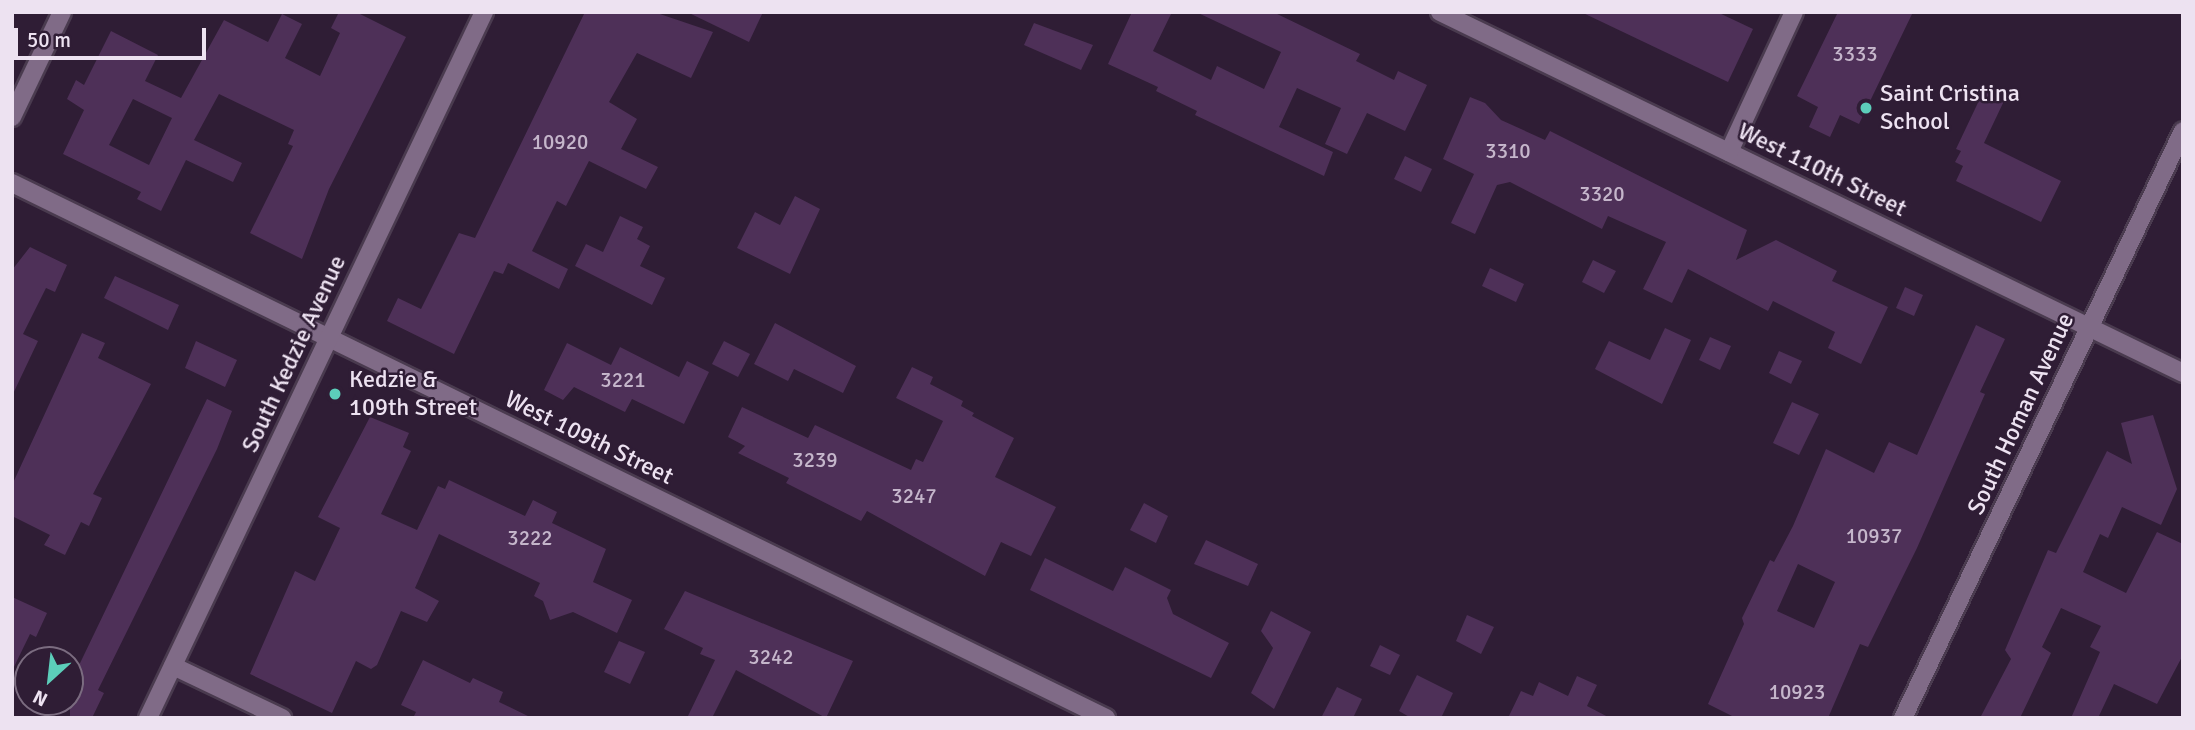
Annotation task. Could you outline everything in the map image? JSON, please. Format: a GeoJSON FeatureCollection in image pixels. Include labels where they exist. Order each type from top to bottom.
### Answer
{"type":"FeatureCollection","features":[{"type":"Feature","properties":{"kind":"street"},"geometry":{"type":"LineString","coordinates":[[12,117],[61,12]]}},
{"type":"Feature","properties":{"kind":"street","name":"South Kedzie Avenue"},"geometry":{"type":"LineString","coordinates":[[148,718],[484,12]]}},
{"type":"Feature","properties":{"kind":"street","name":"West 110th Street"},"geometry":{"type":"LineString","coordinates":[[1440,12],[2183,373]]}},
{"type":"Feature","properties":{"kind":"street"},"geometry":{"type":"LineString","coordinates":[[1728,152],[1794,12]]}},
{"type":"Feature","properties":{"kind":"street","name":"South Homan Avenue"},"geometry":{"type":"LineString","coordinates":[[1903,718],[2183,131]]}},
{"type":"Feature","properties":{"kind":"street","name":"West 109th Street"},"geometry":{"type":"LineString","coordinates":[[12,183],[1107,718]]}},
{"type":"Feature","properties":{"kind":"street"},"geometry":{"type":"LineString","coordinates":[[173,666],[282,718]]}},
{"type":"Feature","properties":{"kind":"building"},"geometry":{"type":"Polygon","coordinates":[[[339,12],[356,12],[406,37],[329,189],[302,259],[250,233],[293,146],[288,144],[294,130],[219,94],[194,140],[242,163],[233,182],[186,160],[161,211],[137,199],[141,192],[63,154],[84,110],[67,99],[76,80],[84,85],[111,31],[158,55],[145,81],[181,98],[224,20],[268,42],[282,14],[302,24],[285,58],[320,76],[340,33],[331,28],[339,12]],[[133,99],[109,145],[149,165],[172,118],[133,99]]]}},
{"type":"Feature","properties":{"kind":"building"},"geometry":{"type":"Polygon","coordinates":[[[585,12],[654,12],[713,32],[691,78],[637,53],[609,102],[637,119],[621,149],[658,167],[646,189],[589,161],[566,206],[557,201],[532,251],[568,269],[559,289],[508,263],[503,274],[494,271],[454,354],[387,321],[398,298],[421,309],[459,233],[475,238],[585,12]]]}},
{"type":"Feature","properties":{"kind":"building"},"geometry":{"type":"Polygon","coordinates":[[[687,12],[763,12],[749,42],[687,12]]]}},
{"type":"Feature","properties":{"kind":"building"},"geometry":{"type":"Polygon","coordinates":[[[1132,12],[1172,12],[1153,51],[1211,80],[1217,66],[1264,89],[1281,52],[1196,12],[1273,12],[1360,54],[1356,61],[1394,80],[1398,71],[1427,85],[1405,131],[1367,113],[1347,154],[1325,144],[1341,108],[1297,88],[1279,127],[1333,152],[1324,176],[1195,115],[1197,111],[1156,91],[1158,87],[1108,64],[1132,12]]]}},
{"type":"Feature","properties":{"kind":"building"},"geometry":{"type":"Polygon","coordinates":[[[1581,12],[1717,12],[1753,29],[1728,82],[1581,12]]]}},
{"type":"Feature","properties":{"kind":"building"},"geometry":{"type":"Polygon","coordinates":[[[1838,12],[1913,12],[1859,124],[1840,115],[1830,137],[1809,127],[1818,107],[1797,96],[1838,12]]]}},
{"type":"Feature","properties":{"kind":"building"},"geometry":{"type":"Polygon","coordinates":[[[1034,23],[1093,45],[1081,70],[1024,45],[1034,23]]]}},
{"type":"Feature","properties":{"kind":"building"},"geometry":{"type":"Polygon","coordinates":[[[1984,90],[2004,101],[1984,143],[2061,181],[2041,222],[1956,181],[1963,166],[1955,162],[1961,151],[1956,149],[1984,90]]]}},
{"type":"Feature","properties":{"kind":"building"},"geometry":{"type":"Polygon","coordinates":[[[1470,97],[1485,103],[1501,120],[1545,140],[1550,131],[1747,230],[1736,260],[1776,240],[1837,271],[1832,281],[1888,307],[1861,364],[1828,348],[1835,332],[1773,301],[1768,311],[1688,269],[1672,303],[1643,289],[1666,242],[1608,216],[1602,229],[1510,182],[1497,185],[1475,234],[1451,223],[1474,174],[1443,159],[1470,97]]]}},
{"type":"Feature","properties":{"kind":"building"},"geometry":{"type":"Polygon","coordinates":[[[1405,156],[1432,169],[1421,192],[1394,179],[1405,156]]]}},
{"type":"Feature","properties":{"kind":"building"},"geometry":{"type":"Polygon","coordinates":[[[795,196],[820,209],[790,274],[737,248],[755,212],[780,225],[795,196]]]}},
{"type":"Feature","properties":{"kind":"building"},"geometry":{"type":"Polygon","coordinates":[[[620,216],[643,227],[637,239],[650,246],[640,266],[665,278],[652,305],[575,266],[586,244],[603,252],[620,216]]]}},
{"type":"Feature","properties":{"kind":"building"},"geometry":{"type":"Polygon","coordinates":[[[30,247],[67,265],[55,292],[46,288],[23,334],[38,341],[12,396],[12,270],[30,247]]]}},
{"type":"Feature","properties":{"kind":"building"},"geometry":{"type":"Polygon","coordinates":[[[1593,260],[1616,271],[1604,293],[1582,282],[1593,260]]]}},
{"type":"Feature","properties":{"kind":"building"},"geometry":{"type":"Polygon","coordinates":[[[1490,268],[1524,284],[1516,302],[1482,286],[1490,268]]]}},
{"type":"Feature","properties":{"kind":"building"},"geometry":{"type":"Polygon","coordinates":[[[115,276],[179,305],[168,330],[104,298],[115,276]]]}},
{"type":"Feature","properties":{"kind":"building"},"geometry":{"type":"Polygon","coordinates":[[[1905,287],[1923,295],[1914,316],[1896,308],[1905,287]]]}},
{"type":"Feature","properties":{"kind":"building"},"geometry":{"type":"Polygon","coordinates":[[[775,323],[856,366],[843,393],[794,369],[788,381],[754,364],[775,323]]]}},
{"type":"Feature","properties":{"kind":"building"},"geometry":{"type":"Polygon","coordinates":[[[1976,325],[2005,339],[1980,392],[1985,394],[1917,548],[1868,647],[1860,644],[1828,718],[1736,718],[1708,704],[1744,624],[1742,618],[1770,560],[1774,562],[1793,526],[1826,449],[1874,473],[1889,442],[1917,455],[1976,325]],[[1798,564],[1777,611],[1814,628],[1835,582],[1798,564]]]}},
{"type":"Feature","properties":{"kind":"building"},"geometry":{"type":"Polygon","coordinates":[[[1665,328],[1691,340],[1662,404],[1595,369],[1609,341],[1650,360],[1665,328]]]}},
{"type":"Feature","properties":{"kind":"building"},"geometry":{"type":"Polygon","coordinates":[[[82,333],[105,343],[98,358],[151,384],[93,494],[102,498],[89,526],[81,522],[65,555],[44,545],[50,535],[12,516],[12,485],[82,333]]]}},
{"type":"Feature","properties":{"kind":"building"},"geometry":{"type":"Polygon","coordinates":[[[1710,337],[1731,346],[1720,370],[1699,360],[1710,337]]]}},
{"type":"Feature","properties":{"kind":"building"},"geometry":{"type":"Polygon","coordinates":[[[196,341],[237,360],[225,387],[185,368],[196,341]]]}},
{"type":"Feature","properties":{"kind":"building"},"geometry":{"type":"Polygon","coordinates":[[[724,341],[750,354],[738,377],[712,364],[724,341]]]}},
{"type":"Feature","properties":{"kind":"building"},"geometry":{"type":"Polygon","coordinates":[[[567,343],[611,365],[620,347],[679,377],[687,361],[709,372],[684,424],[632,399],[625,412],[574,387],[563,400],[544,390],[567,343]]]}},
{"type":"Feature","properties":{"kind":"building"},"geometry":{"type":"Polygon","coordinates":[[[1779,351],[1802,361],[1791,384],[1769,373],[1779,351]]]}},
{"type":"Feature","properties":{"kind":"building"},"geometry":{"type":"Polygon","coordinates":[[[912,367],[933,377],[930,384],[963,401],[961,406],[974,413],[972,416],[1014,438],[995,477],[1056,507],[1031,556],[1001,542],[985,576],[867,511],[861,521],[786,483],[789,478],[738,453],[745,446],[728,437],[742,407],[808,438],[815,425],[911,470],[916,459],[923,462],[943,421],[896,398],[912,367]]]}},
{"type":"Feature","properties":{"kind":"building"},"geometry":{"type":"Polygon","coordinates":[[[207,399],[232,411],[217,449],[98,690],[104,693],[92,718],[70,718],[84,716],[84,655],[207,399]]]}},
{"type":"Feature","properties":{"kind":"building"},"geometry":{"type":"Polygon","coordinates":[[[1792,402],[1819,414],[1799,455],[1773,443],[1792,402]]]}},
{"type":"Feature","properties":{"kind":"building"},"geometry":{"type":"Polygon","coordinates":[[[2153,415],[2177,489],[2161,525],[2122,507],[2108,538],[2100,534],[2083,572],[2126,593],[2157,532],[2183,544],[2183,655],[2157,704],[2114,684],[2098,718],[2071,718],[2100,652],[2090,647],[2101,626],[2061,608],[2042,647],[2051,653],[2020,718],[1980,718],[2011,659],[2005,650],[2048,550],[2056,553],[2107,451],[2132,464],[2121,423],[2153,415]]]}},
{"type":"Feature","properties":{"kind":"building"},"geometry":{"type":"Polygon","coordinates":[[[370,417],[409,433],[403,447],[411,451],[381,514],[417,530],[438,486],[445,489],[449,480],[525,516],[533,500],[557,512],[552,523],[606,549],[593,582],[632,600],[617,633],[573,612],[550,620],[543,601],[534,596],[540,583],[439,534],[415,588],[439,601],[427,622],[401,611],[377,665],[371,669],[356,661],[332,713],[250,674],[295,571],[315,581],[340,528],[318,517],[370,417]]]}},
{"type":"Feature","properties":{"kind":"building"},"geometry":{"type":"Polygon","coordinates":[[[1144,503],[1168,516],[1156,543],[1130,530],[1144,503]]]}},
{"type":"Feature","properties":{"kind":"building"},"geometry":{"type":"Polygon","coordinates":[[[1206,540],[1258,564],[1248,586],[1194,564],[1206,540]]]}},
{"type":"Feature","properties":{"kind":"building"},"geometry":{"type":"Polygon","coordinates":[[[1045,558],[1113,591],[1125,567],[1171,590],[1167,598],[1173,614],[1229,643],[1211,678],[1030,590],[1045,558]]]}},
{"type":"Feature","properties":{"kind":"building"},"geometry":{"type":"Polygon","coordinates":[[[685,591],[853,661],[826,718],[736,670],[712,718],[687,718],[715,660],[700,654],[703,648],[664,629],[685,591]]]}},
{"type":"Feature","properties":{"kind":"building"},"geometry":{"type":"Polygon","coordinates":[[[12,597],[47,613],[36,637],[30,634],[24,646],[14,646],[12,671],[12,597]]]}},
{"type":"Feature","properties":{"kind":"building"},"geometry":{"type":"Polygon","coordinates":[[[1271,611],[1311,632],[1274,709],[1251,693],[1273,648],[1261,631],[1271,611]]]}},
{"type":"Feature","properties":{"kind":"building"},"geometry":{"type":"Polygon","coordinates":[[[1467,615],[1494,627],[1481,654],[1456,641],[1467,615]]]}},
{"type":"Feature","properties":{"kind":"building"},"geometry":{"type":"Polygon","coordinates":[[[619,641],[645,652],[630,684],[604,672],[619,641]]]}},
{"type":"Feature","properties":{"kind":"building"},"geometry":{"type":"Polygon","coordinates":[[[1380,645],[1400,655],[1390,675],[1370,666],[1380,645]]]}},
{"type":"Feature","properties":{"kind":"building"},"geometry":{"type":"Polygon","coordinates":[[[423,660],[470,683],[473,678],[503,692],[499,702],[532,718],[413,718],[416,712],[401,705],[423,660]]]}},
{"type":"Feature","properties":{"kind":"building"},"geometry":{"type":"Polygon","coordinates":[[[1417,675],[1453,693],[1441,718],[1411,718],[1399,711],[1417,675]]]}},
{"type":"Feature","properties":{"kind":"building"},"geometry":{"type":"Polygon","coordinates":[[[1577,676],[1597,685],[1587,706],[1610,718],[1508,718],[1521,691],[1533,696],[1539,682],[1568,696],[1577,676]]]}},
{"type":"Feature","properties":{"kind":"building"},"geometry":{"type":"Polygon","coordinates":[[[1337,687],[1362,699],[1353,718],[1321,718],[1337,687]]]}},
{"type":"Feature","properties":{"kind":"place","name":"Saint Cristina School"},"geometry":{"type":"Point","coordinates":[1866,108]}},
{"type":"Feature","properties":{"kind":"place","name":"Kedzie & 109th Street"},"geometry":{"type":"Point","coordinates":[335,394]}}]}
